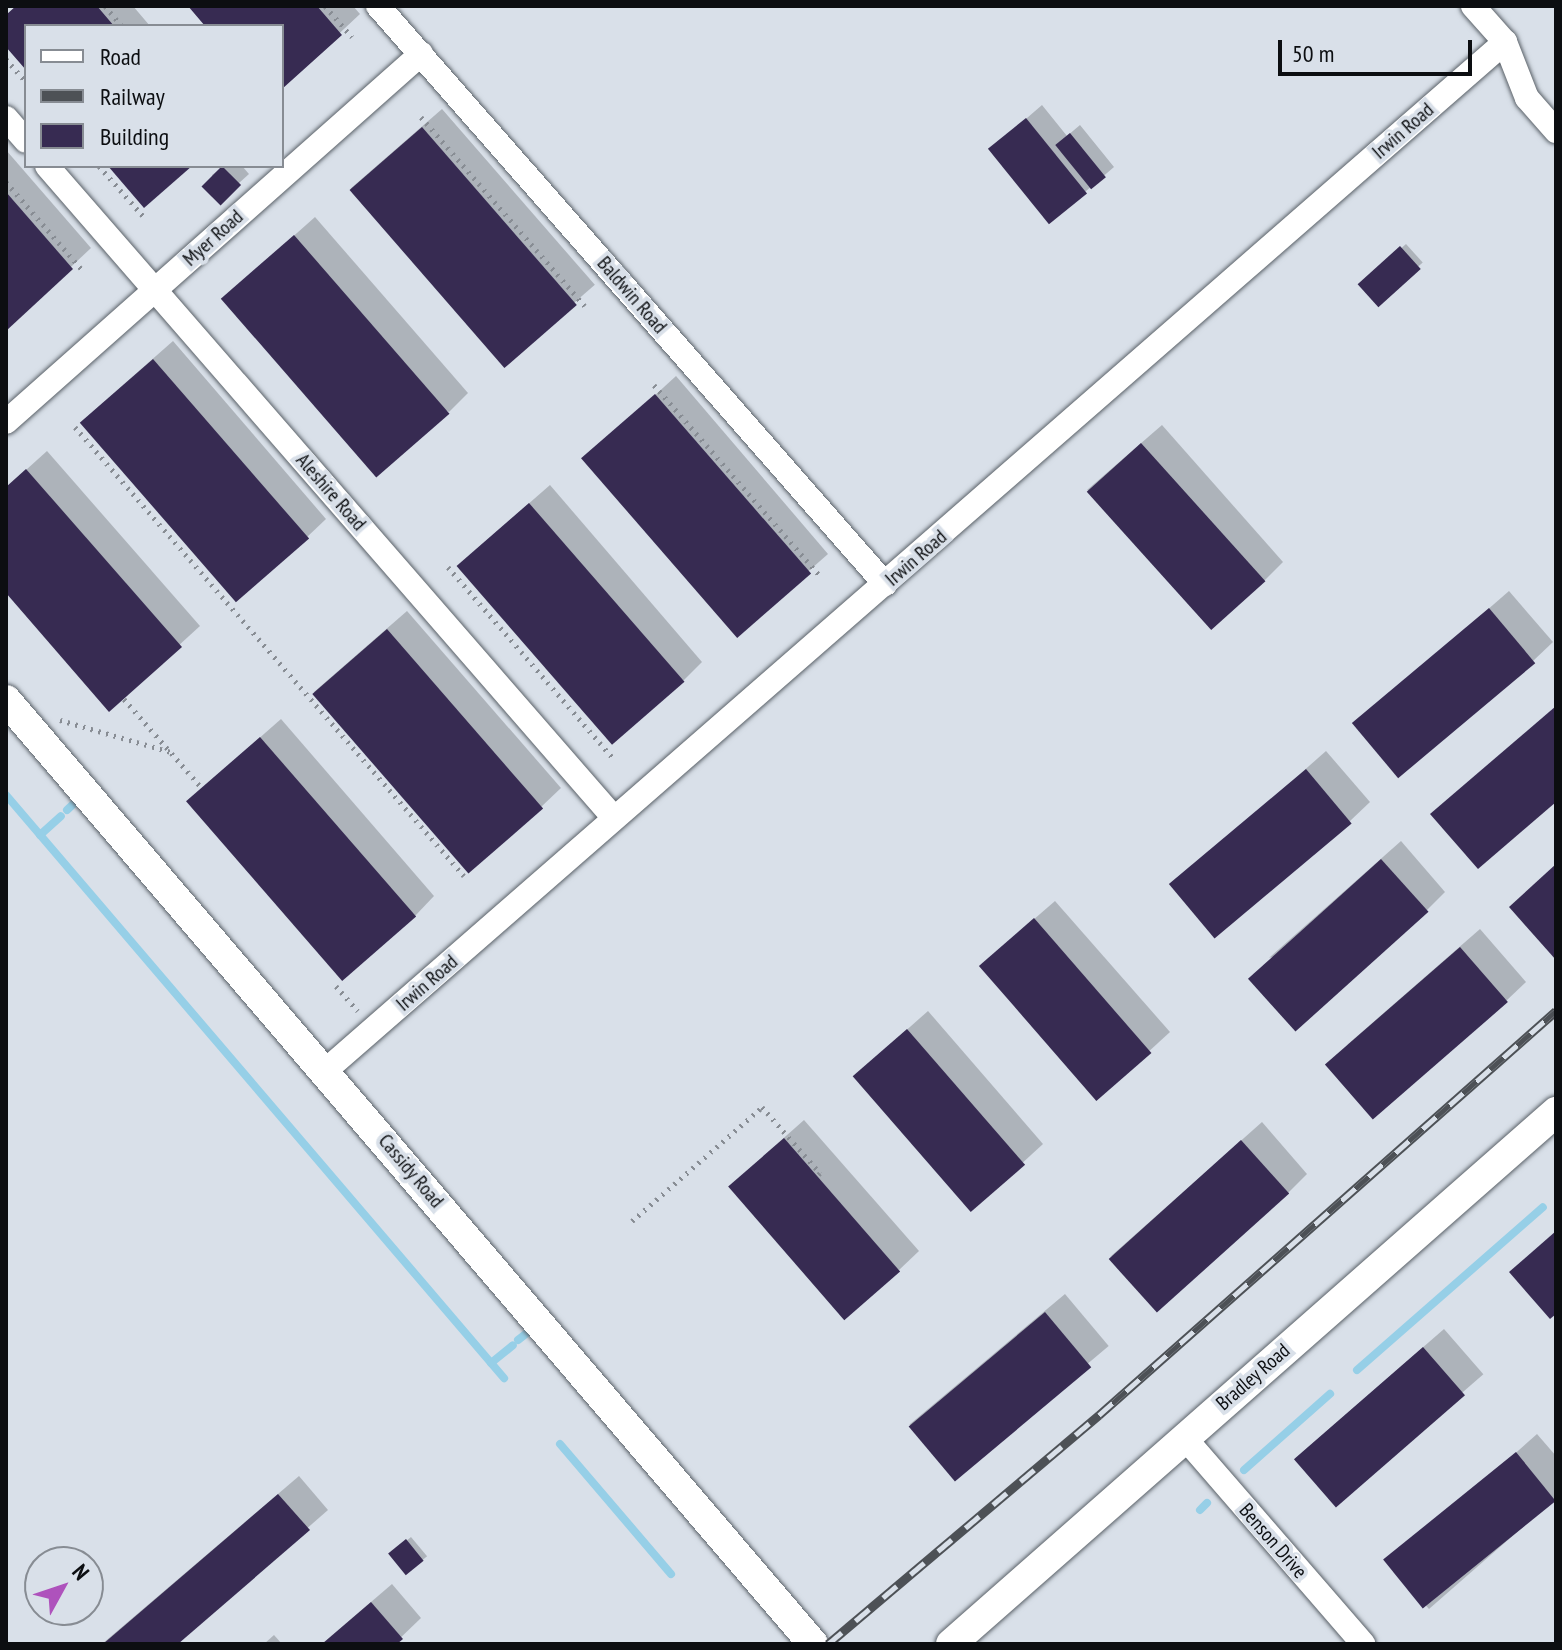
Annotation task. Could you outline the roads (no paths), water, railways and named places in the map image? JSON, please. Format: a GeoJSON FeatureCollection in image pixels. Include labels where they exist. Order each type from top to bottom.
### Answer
{"type":"FeatureCollection","features":[{"type":"Feature","properties":{"kind":"street","name":"Baldwin Road"},"geometry":{"type":"LineString","coordinates":[[378,6],[885,584]]}},
{"type":"Feature","properties":{"kind":"street"},"geometry":{"type":"LineString","coordinates":[[1473,6],[1505,42],[1527,98],[1556,131]]}},
{"type":"Feature","properties":{"kind":"street","name":"Irwin Road"},"geometry":{"type":"LineString","coordinates":[[325,1071],[1505,42]]}},
{"type":"Feature","properties":{"kind":"street","name":"Myer Road"},"geometry":{"type":"LineString","coordinates":[[6,422],[421,54]]}},
{"type":"Feature","properties":{"kind":"street"},"geometry":{"type":"LineString","coordinates":[[6,118],[24,139]]}},
{"type":"Feature","properties":{"kind":"street","name":"Aleshire Road"},"geometry":{"type":"LineString","coordinates":[[49,168],[614,818]]}},
{"type":"Feature","properties":{"kind":"street","name":"Cassidy Road"},"geometry":{"type":"LineString","coordinates":[[11,706],[813,1644]]}},
{"type":"Feature","properties":{"kind":"street","name":"Bradley Road"},"geometry":{"type":"LineString","coordinates":[[951,1644],[1556,1112]]}},
{"type":"Feature","properties":{"kind":"street","name":"Benson Drive"},"geometry":{"type":"LineString","coordinates":[[1184,1437],[1363,1644]]}},
{"type":"Feature","properties":{"kind":"waterway"},"geometry":{"type":"LineString","coordinates":[[6,795],[504,1378]]}},
{"type":"Feature","properties":{"kind":"waterway"},"geometry":{"type":"LineString","coordinates":[[67,810],[82,796]]}},
{"type":"Feature","properties":{"kind":"waterway"},"geometry":{"type":"LineString","coordinates":[[40,835],[61,816]]}},
{"type":"Feature","properties":{"kind":"waterway"},"geometry":{"type":"LineString","coordinates":[[1357,1370],[1543,1207]]}},
{"type":"Feature","properties":{"kind":"waterway"},"geometry":{"type":"LineString","coordinates":[[518,1340],[536,1326]]}},
{"type":"Feature","properties":{"kind":"waterway"},"geometry":{"type":"LineString","coordinates":[[491,1363],[513,1345]]}},
{"type":"Feature","properties":{"kind":"waterway"},"geometry":{"type":"LineString","coordinates":[[1244,1470],[1330,1394]]}},
{"type":"Feature","properties":{"kind":"waterway"},"geometry":{"type":"LineString","coordinates":[[560,1444],[671,1574]]}},
{"type":"Feature","properties":{"kind":"waterway"},"geometry":{"type":"LineString","coordinates":[[1200,1510],[1207,1503]]}},
{"type":"Feature","properties":{"kind":"railway"},"geometry":{"type":"LineString","coordinates":[[828,1644],[1099,1415],[1556,1011]]}}]}
